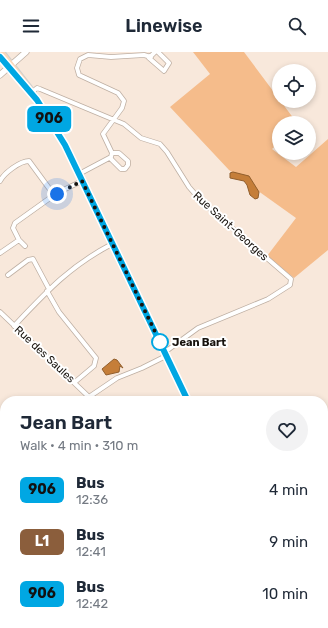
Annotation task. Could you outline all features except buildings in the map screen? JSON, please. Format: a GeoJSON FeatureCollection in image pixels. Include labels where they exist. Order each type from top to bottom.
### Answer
{"type":"FeatureCollection","features":[{"type":"Feature","properties":{"kind":"main road"},"geometry":{"type":"LineString","coordinates":[[1,52],[10,67]]}},
{"type":"Feature","properties":{"kind":"main road"},"geometry":{"type":"LineString","coordinates":[[0,57],[37,100],[59,136],[79,174],[186,396]]}},
{"type":"Feature","properties":{"kind":"street"},"geometry":{"type":"LineString","coordinates":[[0,75],[26,52]]}},
{"type":"Feature","properties":{"kind":"street"},"geometry":{"type":"LineString","coordinates":[[156,52],[169,64],[165,70],[162,70],[149,58],[151,57],[156,52]]}},
{"type":"Feature","properties":{"kind":"street"},"geometry":{"type":"LineString","coordinates":[[79,174],[110,158],[112,153],[103,135],[123,106],[123,97],[116,92],[79,75],[77,70],[78,61],[88,55],[111,57],[144,55],[151,57]]}},
{"type":"Feature","properties":{"kind":"street","name":"Rue Saint-Georges"},"geometry":{"type":"LineString","coordinates":[[31,92],[40,89],[93,110],[126,125],[141,138],[162,146],[188,186],[200,200],[288,276],[291,282],[288,287],[274,296],[198,328],[165,354]]}},
{"type":"Feature","properties":{"kind":"street"},"geometry":{"type":"LineString","coordinates":[[110,158],[121,169],[124,170],[128,165],[128,161],[119,153],[112,153]]}},
{"type":"Feature","properties":{"kind":"street"},"geometry":{"type":"LineString","coordinates":[[0,181],[3,176],[23,162],[29,161],[54,195]]}},
{"type":"Feature","properties":{"kind":"street"},"geometry":{"type":"LineString","coordinates":[[25,246],[13,228],[14,224],[54,195],[82,181]]}},
{"type":"Feature","properties":{"kind":"street"},"geometry":{"type":"LineString","coordinates":[[0,253],[20,240]]}},
{"type":"Feature","properties":{"kind":"street"},"geometry":{"type":"LineString","coordinates":[[14,326],[48,290],[81,263],[112,244]]}},
{"type":"Feature","properties":{"kind":"street"},"geometry":{"type":"LineString","coordinates":[[8,275],[28,260],[33,259],[59,312],[96,358],[94,366],[75,382]]}},
{"type":"Feature","properties":{"kind":"street","name":"Rue des Saules"},"geometry":{"type":"LineString","coordinates":[[0,312],[89,396]]}},
{"type":"Feature","properties":{"kind":"street"},"geometry":{"type":"LineString","coordinates":[[89,396],[117,378],[142,368],[165,354]]}},
{"type":"Feature","properties":{"kind":"shaded area"},"geometry":{"type":"Polygon","coordinates":[[[193,52],[244,52],[272,90],[272,108],[286,108],[292,116],[272,116],[272,160],[287,160],[296,167],[304,160],[316,160],[316,150],[328,139],[328,250],[294,278],[267,256],[296,218],[229,170],[170,107],[210,74],[193,52]]]}},
{"type":"Feature","properties":{"kind":"shaded area"},"geometry":{"type":"Polygon","coordinates":[[[233,172],[249,176],[259,192],[258,198],[255,199],[250,195],[244,181],[230,178],[230,173],[233,172]]]}},
{"type":"Feature","properties":{"kind":"shaded area"},"geometry":{"type":"Polygon","coordinates":[[[114,359],[117,360],[123,368],[120,366],[119,372],[106,375],[102,369],[114,359]]]}},
{"type":"Feature","properties":{"kind":"bus line","name":"906"},"geometry":{"type":"LineString","coordinates":[[0,57],[37,100],[65,145],[186,396]]}},
{"type":"Feature","properties":{"kind":"place","name":"Jean Bart"},"geometry":{"type":"Point","coordinates":[160,342]}},
{"type":"Feature","properties":{"kind":"route"},"geometry":{"type":"LineString","coordinates":[[57,194],[82,181],[160,342]]}}]}
